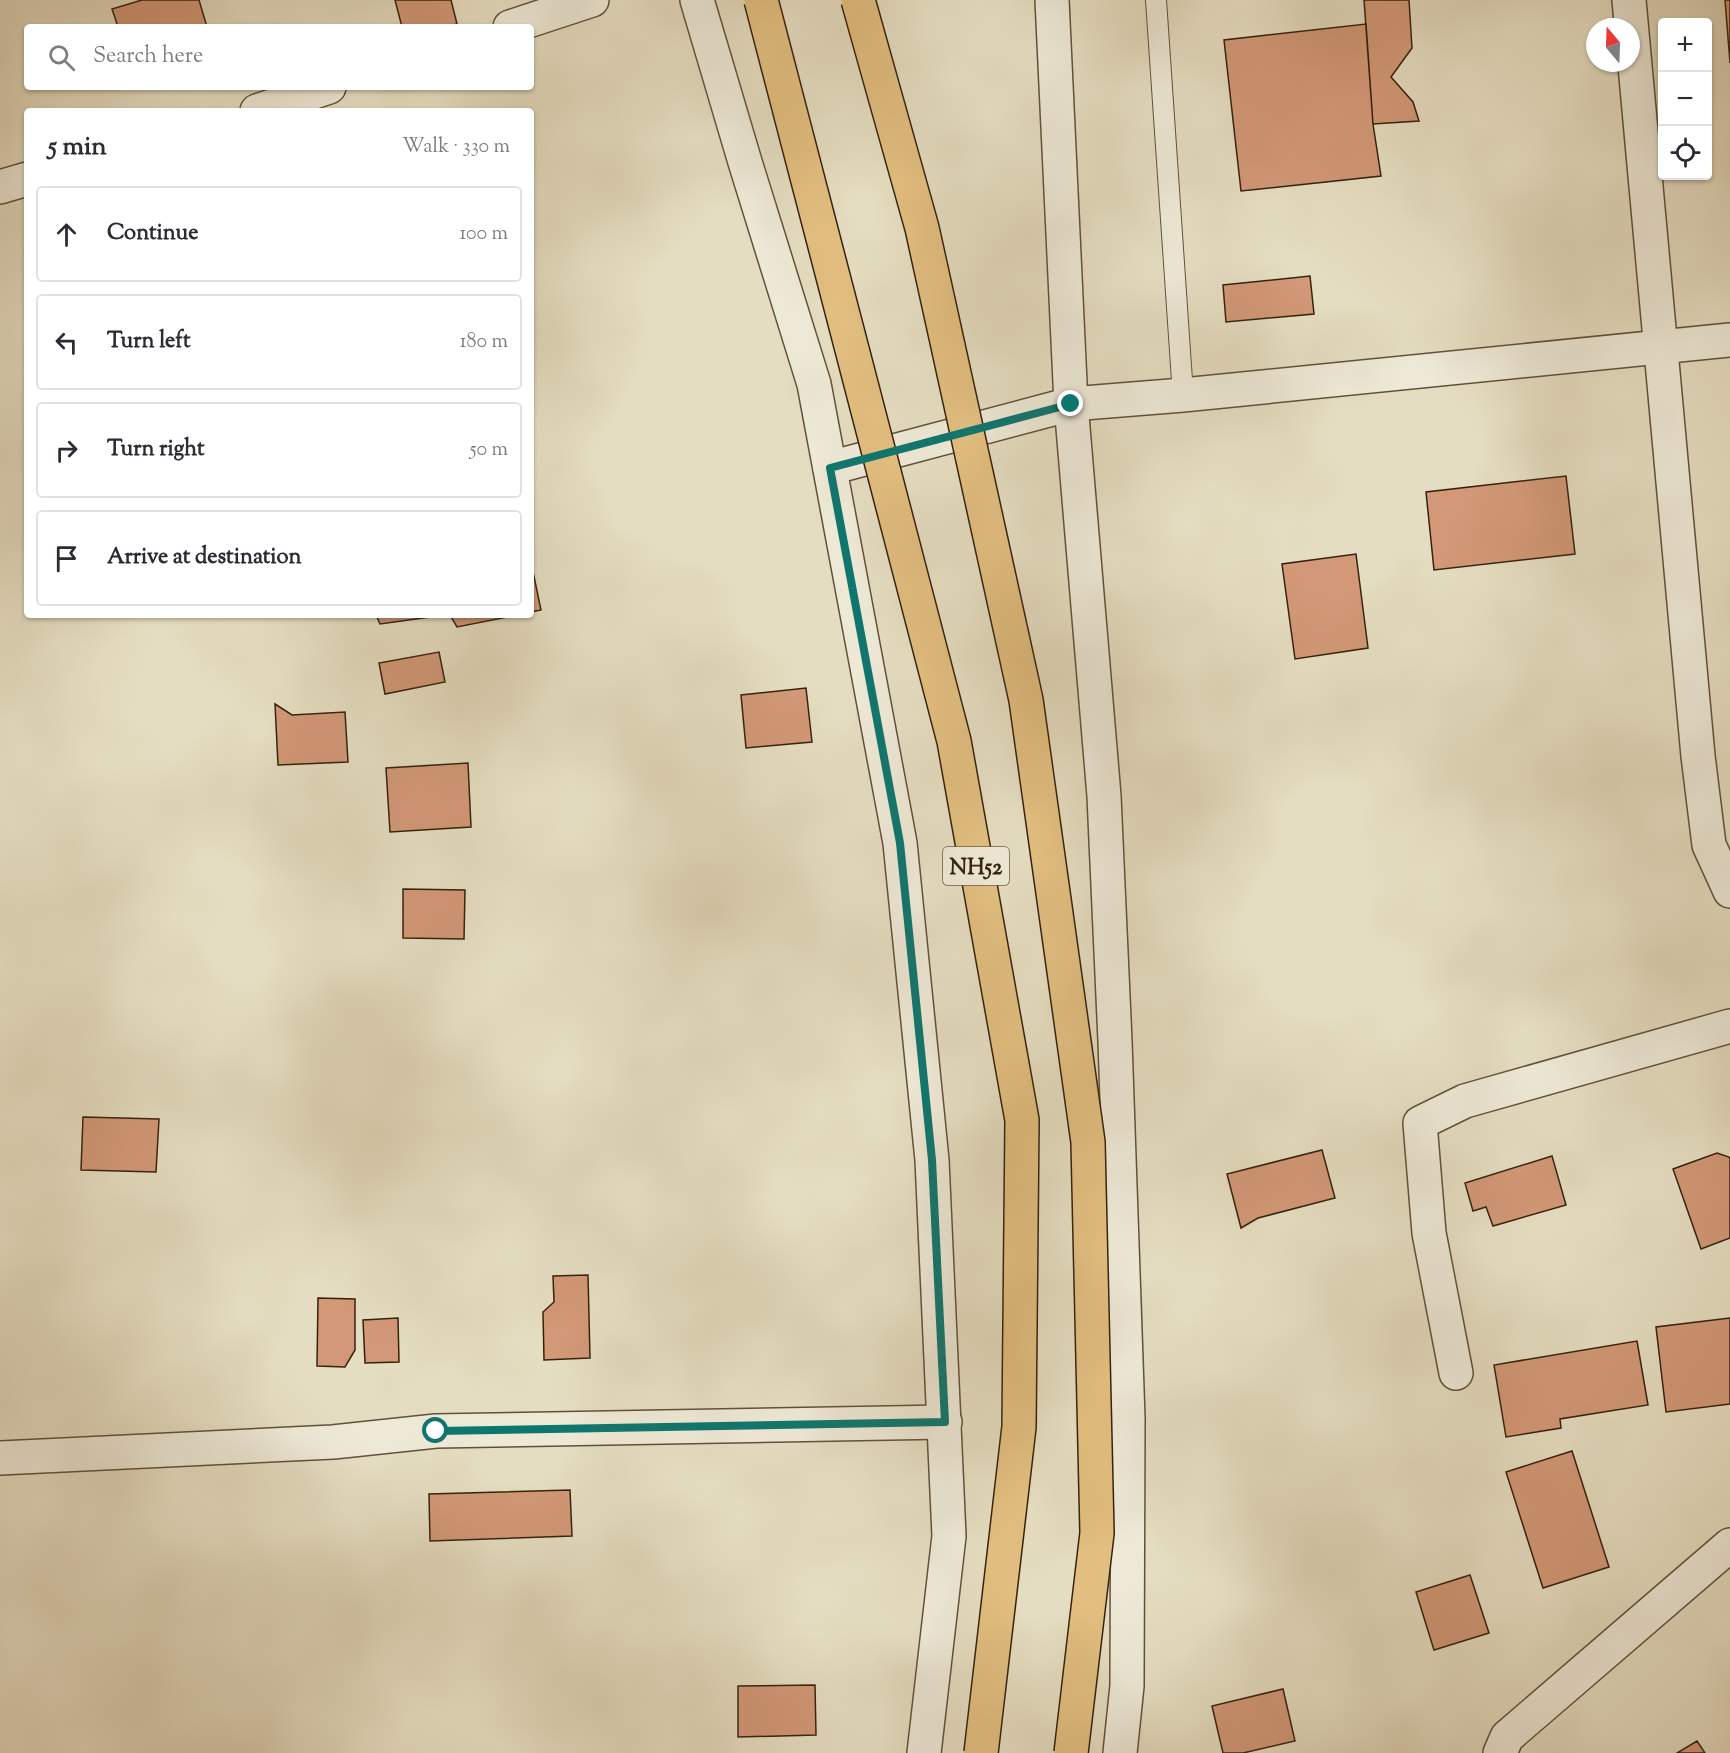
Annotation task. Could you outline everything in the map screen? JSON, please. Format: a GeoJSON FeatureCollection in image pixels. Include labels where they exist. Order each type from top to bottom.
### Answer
{"type":"FeatureCollection","features":[{"type":"Feature","properties":{"kind":"highway","name":"NH52"},"geometry":{"type":"LineString","coordinates":[[761,0],[954,741],[1022,1120],[1019,1427],[981,1753]]}},
{"type":"Feature","properties":{"kind":"highway"},"geometry":{"type":"LineString","coordinates":[[858,0],[921,228],[1026,700],[1088,1142],[1098,1533],[1071,1753]]}},
{"type":"Feature","properties":{"kind":"street"},"geometry":{"type":"LineString","coordinates":[[519,24],[592,0]]}},
{"type":"Feature","properties":{"kind":"street"},"geometry":{"type":"LineString","coordinates":[[697,0],[814,384],[900,843],[932,1160],[950,1536],[924,1753]]}},
{"type":"Feature","properties":{"kind":"street"},"geometry":{"type":"LineString","coordinates":[[1052,0],[1071,404],[1104,796],[1115,1041],[1128,1418],[1127,1686],[1120,1753]]}},
{"type":"Feature","properties":{"kind":"street"},"geometry":{"type":"LineString","coordinates":[[1629,0],[1698,756],[1709,845],[1730,891]]}},
{"type":"Feature","properties":{"kind":"street"},"geometry":{"type":"LineString","coordinates":[[266,108],[320,90]]}},
{"type":"Feature","properties":{"kind":"street"},"geometry":{"type":"LineString","coordinates":[[0,187],[24,180]]}},
{"type":"Feature","properties":{"kind":"street"},"geometry":{"type":"LineString","coordinates":[[830,468],[1071,404],[1183,395],[1730,340]]}},
{"type":"Feature","properties":{"kind":"street"},"geometry":{"type":"LineString","coordinates":[[1456,1373],[1429,1233],[1420,1123],[1465,1101],[1730,1026]]}},
{"type":"Feature","properties":{"kind":"street"},"geometry":{"type":"LineString","coordinates":[[0,1458],[333,1442],[436,1431],[945,1422]]}},
{"type":"Feature","properties":{"kind":"street"},"geometry":{"type":"LineString","coordinates":[[1500,1753],[1507,1737],[1730,1545]]}},
{"type":"Feature","properties":{"kind":"lane"},"geometry":{"type":"LineString","coordinates":[[1156,0],[1183,395]]}},
{"type":"Feature","properties":{"kind":"building"},"geometry":{"type":"Polygon","coordinates":[[[142,0],[199,0],[206,24],[117,24],[112,9],[142,0]]]}},
{"type":"Feature","properties":{"kind":"building"},"geometry":{"type":"Polygon","coordinates":[[[395,0],[451,0],[457,24],[401,24],[395,0]]]}},
{"type":"Feature","properties":{"kind":"building"},"geometry":{"type":"Polygon","coordinates":[[[1364,0],[1409,0],[1412,48],[1391,77],[1413,102],[1419,121],[1373,124],[1364,0]]]}},
{"type":"Feature","properties":{"kind":"building"},"geometry":{"type":"Polygon","coordinates":[[[1725,0],[1730,0],[1730,63],[1725,0]]]}},
{"type":"Feature","properties":{"kind":"building"},"geometry":{"type":"Polygon","coordinates":[[[1366,24],[1373,124],[1381,176],[1241,191],[1224,40],[1366,24]]]}},
{"type":"Feature","properties":{"kind":"building"},"geometry":{"type":"Polygon","coordinates":[[[1310,276],[1314,314],[1226,322],[1223,285],[1310,276]]]}},
{"type":"Feature","properties":{"kind":"building"},"geometry":{"type":"Polygon","coordinates":[[[1566,476],[1575,554],[1434,570],[1426,492],[1566,476]]]}},
{"type":"Feature","properties":{"kind":"building"},"geometry":{"type":"Polygon","coordinates":[[[1356,554],[1368,648],[1295,659],[1282,564],[1356,554]]]}},
{"type":"Feature","properties":{"kind":"building"},"geometry":{"type":"Polygon","coordinates":[[[534,577],[541,610],[534,611],[534,577]]]}},
{"type":"Feature","properties":{"kind":"building"},"geometry":{"type":"Polygon","coordinates":[[[377,618],[423,618],[380,624],[377,618]]]}},
{"type":"Feature","properties":{"kind":"building"},"geometry":{"type":"Polygon","coordinates":[[[452,618],[502,618],[457,627],[452,618]]]}},
{"type":"Feature","properties":{"kind":"building"},"geometry":{"type":"Polygon","coordinates":[[[439,652],[445,682],[385,694],[379,663],[439,652]]]}},
{"type":"Feature","properties":{"kind":"building"},"geometry":{"type":"Polygon","coordinates":[[[806,688],[812,742],[746,748],[741,695],[806,688]]]}},
{"type":"Feature","properties":{"kind":"building"},"geometry":{"type":"Polygon","coordinates":[[[275,704],[292,715],[345,712],[348,762],[278,765],[275,704]]]}},
{"type":"Feature","properties":{"kind":"building"},"geometry":{"type":"Polygon","coordinates":[[[468,763],[471,827],[390,832],[386,768],[468,763]]]}},
{"type":"Feature","properties":{"kind":"building"},"geometry":{"type":"Polygon","coordinates":[[[403,889],[465,890],[464,939],[403,938],[403,889]]]}},
{"type":"Feature","properties":{"kind":"building"},"geometry":{"type":"Polygon","coordinates":[[[83,1117],[159,1119],[156,1172],[81,1170],[83,1117]]]}},
{"type":"Feature","properties":{"kind":"building"},"geometry":{"type":"Polygon","coordinates":[[[1322,1150],[1335,1198],[1258,1218],[1241,1228],[1227,1174],[1322,1150]]]}},
{"type":"Feature","properties":{"kind":"building"},"geometry":{"type":"Polygon","coordinates":[[[1717,1153],[1730,1159],[1730,1238],[1701,1249],[1673,1169],[1717,1153]]]}},
{"type":"Feature","properties":{"kind":"building"},"geometry":{"type":"Polygon","coordinates":[[[1552,1156],[1566,1205],[1493,1226],[1486,1207],[1473,1211],[1465,1183],[1552,1156]]]}},
{"type":"Feature","properties":{"kind":"building"},"geometry":{"type":"Polygon","coordinates":[[[588,1275],[590,1358],[544,1360],[543,1312],[554,1302],[553,1276],[588,1275]]]}},
{"type":"Feature","properties":{"kind":"building"},"geometry":{"type":"Polygon","coordinates":[[[318,1298],[355,1299],[355,1350],[345,1367],[317,1366],[318,1298]]]}},
{"type":"Feature","properties":{"kind":"building"},"geometry":{"type":"Polygon","coordinates":[[[398,1318],[399,1362],[365,1363],[363,1320],[398,1318]]]}},
{"type":"Feature","properties":{"kind":"building"},"geometry":{"type":"Polygon","coordinates":[[[1730,1318],[1730,1404],[1666,1412],[1656,1327],[1730,1318]]]}},
{"type":"Feature","properties":{"kind":"building"},"geometry":{"type":"Polygon","coordinates":[[[1637,1341],[1648,1405],[1560,1419],[1561,1428],[1506,1437],[1494,1365],[1637,1341]]]}},
{"type":"Feature","properties":{"kind":"building"},"geometry":{"type":"Polygon","coordinates":[[[1572,1451],[1609,1567],[1543,1588],[1506,1472],[1572,1451]]]}},
{"type":"Feature","properties":{"kind":"building"},"geometry":{"type":"Polygon","coordinates":[[[570,1490],[572,1536],[430,1541],[429,1494],[570,1490]]]}},
{"type":"Feature","properties":{"kind":"building"},"geometry":{"type":"Polygon","coordinates":[[[1470,1575],[1489,1633],[1434,1650],[1416,1592],[1470,1575]]]}},
{"type":"Feature","properties":{"kind":"building"},"geometry":{"type":"Polygon","coordinates":[[[815,1685],[816,1735],[738,1737],[738,1686],[815,1685]]]}},
{"type":"Feature","properties":{"kind":"building"},"geometry":{"type":"Polygon","coordinates":[[[1283,1689],[1295,1741],[1243,1753],[1223,1753],[1212,1706],[1283,1689]]]}},
{"type":"Feature","properties":{"kind":"building"},"geometry":{"type":"Polygon","coordinates":[[[1697,1741],[1705,1753],[1677,1753],[1697,1741]]]}},
{"type":"Feature","properties":{"kind":"route"},"geometry":{"type":"LineString","coordinates":[[436,1431],[945,1422],[932,1160],[900,843],[830,468],[1071,404]]}}]}
